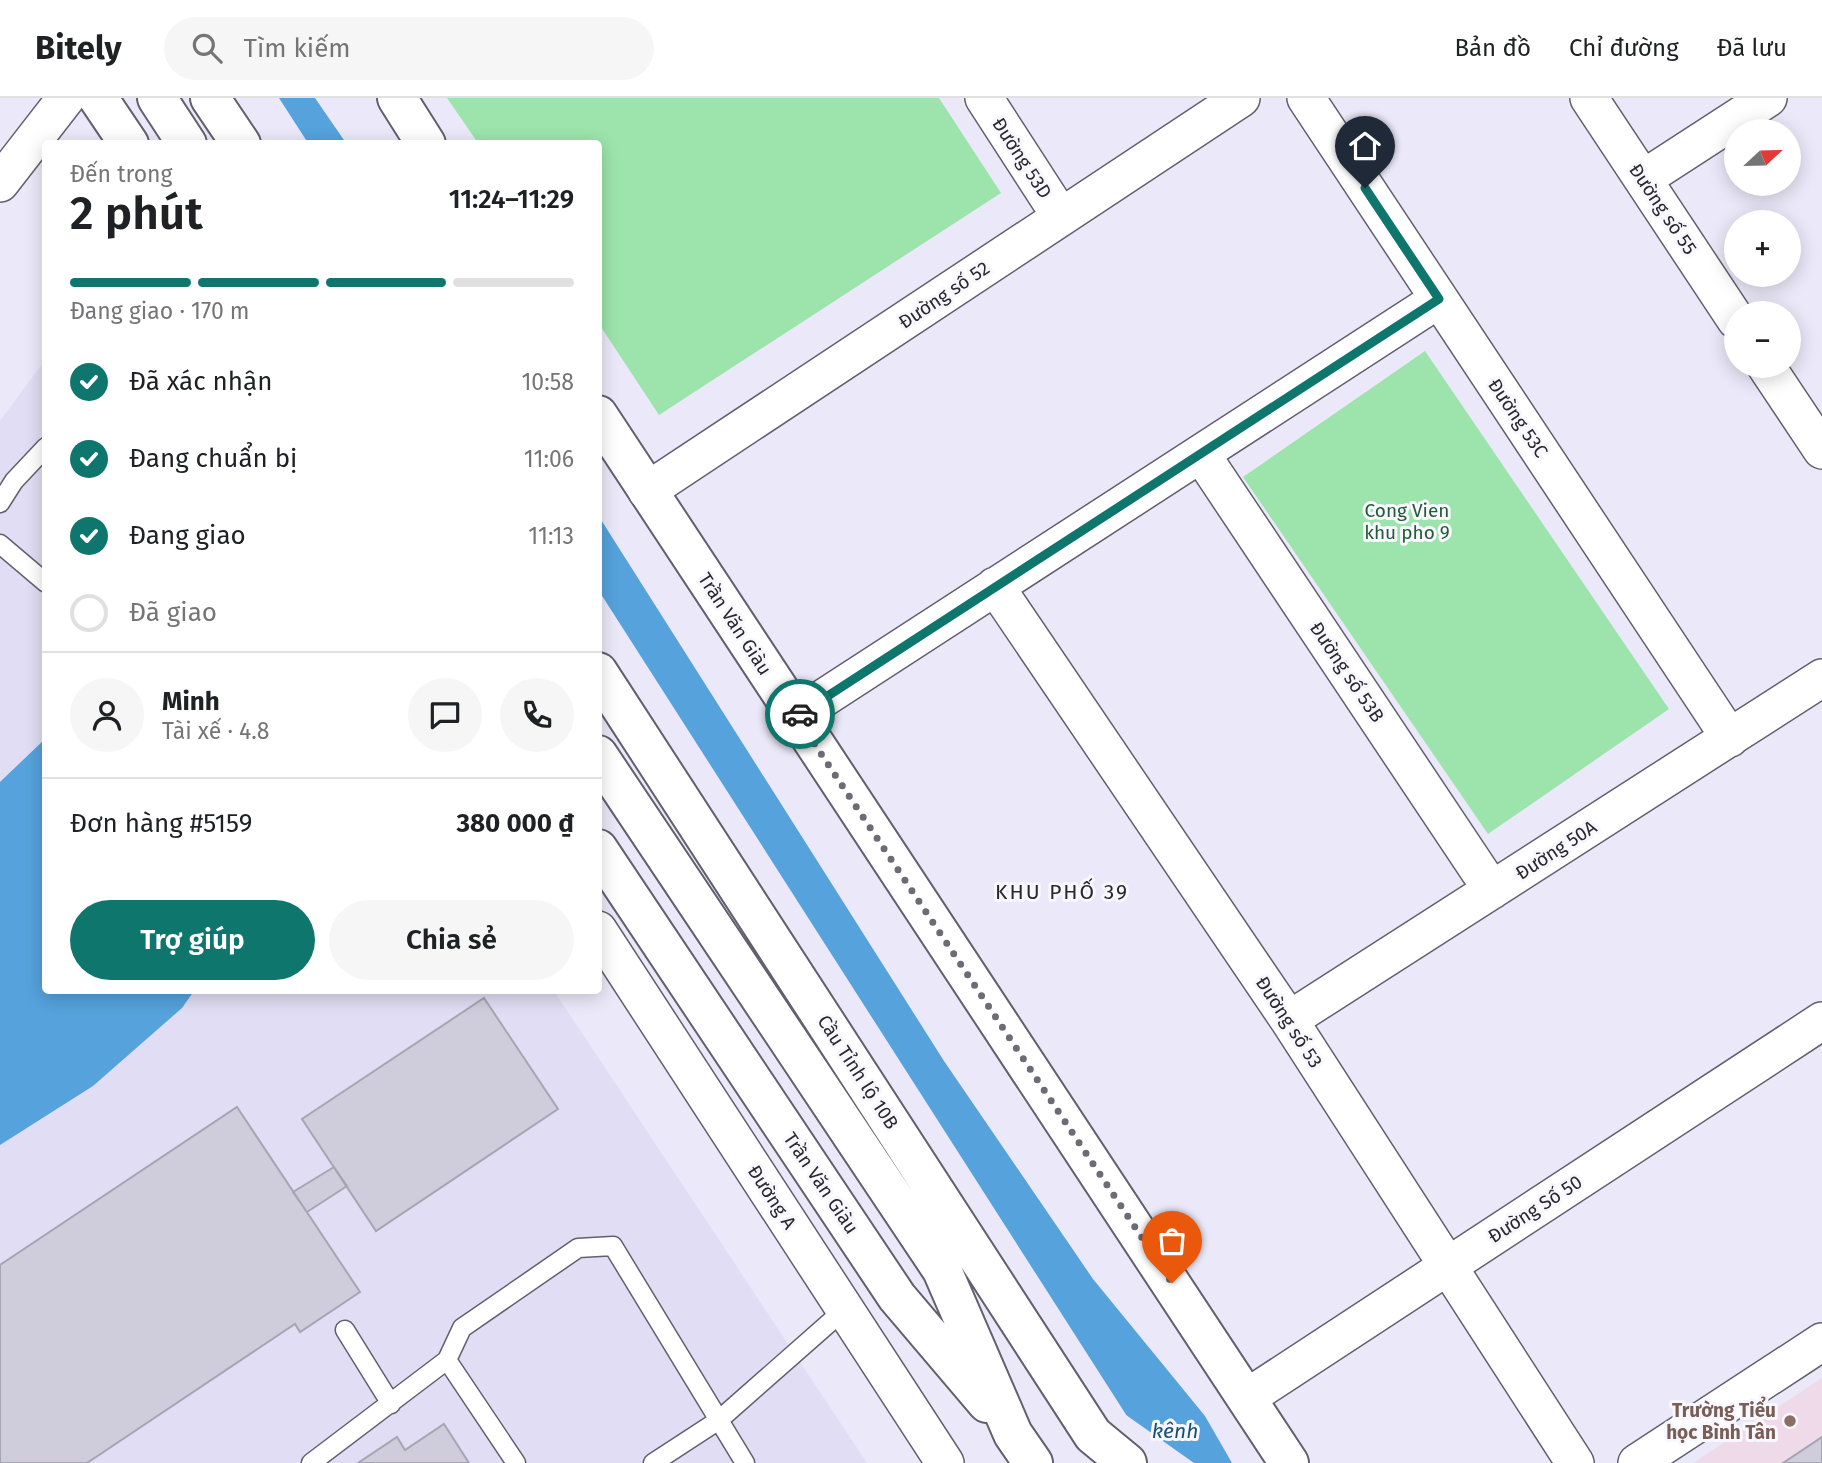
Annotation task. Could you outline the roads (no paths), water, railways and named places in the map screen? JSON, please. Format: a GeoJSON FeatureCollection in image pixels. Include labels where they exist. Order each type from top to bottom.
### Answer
{"type":"FeatureCollection","features":[{"type":"Feature","properties":{"kind":"main road"},"geometry":{"type":"LineString","coordinates":[[98,98],[126,140]]}},
{"type":"Feature","properties":{"kind":"main road"},"geometry":{"type":"LineString","coordinates":[[157,98],[184,140]]}},
{"type":"Feature","properties":{"kind":"main road"},"geometry":{"type":"LineString","coordinates":[[210,98],[238,140]]}},
{"type":"Feature","properties":{"kind":"main road"},"geometry":{"type":"LineString","coordinates":[[397,98],[423,140]]}},
{"type":"Feature","properties":{"kind":"main road","name":"Trần Văn Giàu"},"geometry":{"type":"LineString","coordinates":[[602,421],[1248,1397],[1289,1463]]}},
{"type":"Feature","properties":{"kind":"main road","name":"Cầu Tỉnh lộ 10B"},"geometry":{"type":"LineString","coordinates":[[602,678],[1093,1435],[1127,1463]]}},
{"type":"Feature","properties":{"kind":"main road","name":"Cầu Tỉnh lộ 10B"},"geometry":{"type":"LineString","coordinates":[[602,761],[942,1270],[1017,1437]]}},
{"type":"Feature","properties":{"kind":"main road","name":"Trần Văn Giàu"},"geometry":{"type":"LineString","coordinates":[[602,855],[897,1297],[1017,1437]]}},
{"type":"Feature","properties":{"kind":"street"},"geometry":{"type":"LineString","coordinates":[[0,183],[66,98]]}},
{"type":"Feature","properties":{"kind":"street"},"geometry":{"type":"LineString","coordinates":[[93,98],[110,140]]}},
{"type":"Feature","properties":{"kind":"street","name":"Đường 53D"},"geometry":{"type":"LineString","coordinates":[[984,98],[1061,217]]}},
{"type":"Feature","properties":{"kind":"street","name":"Đường số 52"},"geometry":{"type":"LineString","coordinates":[[647,491],[1241,98]]}},
{"type":"Feature","properties":{"kind":"street","name":"Đường 53C"},"geometry":{"type":"LineString","coordinates":[[1306,98],[1730,738]]}},
{"type":"Feature","properties":{"kind":"street","name":"Đường số 55"},"geometry":{"type":"LineString","coordinates":[[1589,98],[1724,302]]}},
{"type":"Feature","properties":{"kind":"street"},"geometry":{"type":"LineString","coordinates":[[1643,179],[1768,98]]}},
{"type":"Feature","properties":{"kind":"street"},"geometry":{"type":"LineString","coordinates":[[796,716],[1439,299]]}},
{"type":"Feature","properties":{"kind":"street"},"geometry":{"type":"LineString","coordinates":[[1774,378],[1822,450]]}},
{"type":"Feature","properties":{"kind":"street","name":"Đường số 53B"},"geometry":{"type":"LineString","coordinates":[[1201,454],[1492,890]]}},
{"type":"Feature","properties":{"kind":"street","name":"Đường số 53"},"geometry":{"type":"LineString","coordinates":[[995,586],[1289,1020],[1575,1463]]}},
{"type":"Feature","properties":{"kind":"street","name":"Đường 50A"},"geometry":{"type":"LineString","coordinates":[[1289,1020],[1822,678]]}},
{"type":"Feature","properties":{"kind":"street","name":"Đường A"},"geometry":{"type":"LineString","coordinates":[[602,936],[945,1463]]}},
{"type":"Feature","properties":{"kind":"street","name":"Đường Số 50"},"geometry":{"type":"LineString","coordinates":[[1248,1397],[1822,1021]]}},
{"type":"Feature","properties":{"kind":"street"},"geometry":{"type":"LineString","coordinates":[[1637,1463],[1822,1342]]}},
{"type":"Feature","properties":{"kind":"lane"},"geometry":{"type":"LineString","coordinates":[[0,503],[14,481],[42,451]]}},
{"type":"Feature","properties":{"kind":"lane"},"geometry":{"type":"LineString","coordinates":[[0,544],[42,580]]}},
{"type":"Feature","properties":{"kind":"lane"},"geometry":{"type":"LineString","coordinates":[[311,1463],[447,1360],[462,1328],[578,1248],[613,1246],[746,1463]]}},
{"type":"Feature","properties":{"kind":"lane"},"geometry":{"type":"LineString","coordinates":[[653,1463],[719,1420],[845,1309]]}},
{"type":"Feature","properties":{"kind":"lane"},"geometry":{"type":"LineString","coordinates":[[345,1330],[391,1404]]}},
{"type":"Feature","properties":{"kind":"lane"},"geometry":{"type":"LineString","coordinates":[[447,1360],[516,1463]]}},
{"type":"Feature","properties":{"kind":"water"},"geometry":{"type":"Polygon","coordinates":[[[279,98],[315,98],[344,140],[306,140],[279,98]]]}},
{"type":"Feature","properties":{"kind":"water","name":"kênh"},"geometry":{"type":"Polygon","coordinates":[[[602,521],[944,1061],[1093,1279],[1205,1416],[1232,1463],[1157,1463],[602,596],[602,521]]]}},
{"type":"Feature","properties":{"kind":"water"},"geometry":{"type":"Polygon","coordinates":[[[42,742],[42,994],[192,994],[182,1008],[93,1086],[0,1145],[0,782],[42,742]]]}},
{"type":"Feature","properties":{"kind":"place","name":"Trường Tiểu học Bình Tân"},"geometry":{"type":"Point","coordinates":[1790,1421]}},
{"type":"Feature","properties":{"kind":"district","name":"KHU PHỐ 39"},"geometry":{"type":"Point","coordinates":[1062,892]}},
{"type":"Feature","properties":{"kind":"park label","name":"Cong Vien khu pho 9"},"geometry":{"type":"Point","coordinates":[1407,521]}}]}
